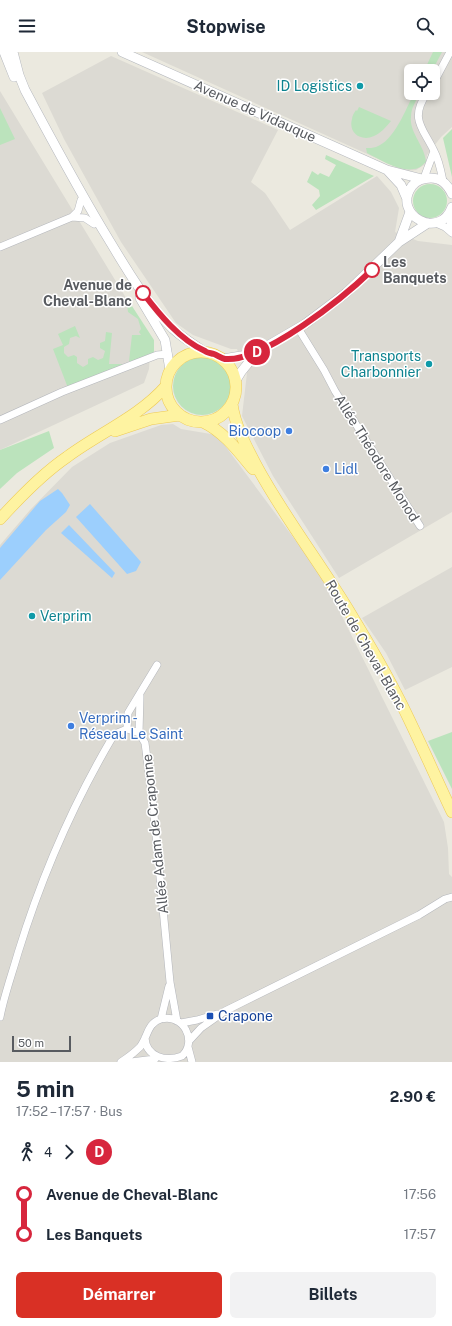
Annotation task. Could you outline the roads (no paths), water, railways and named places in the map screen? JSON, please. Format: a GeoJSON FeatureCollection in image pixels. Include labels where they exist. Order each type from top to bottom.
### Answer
{"type":"FeatureCollection","features":[{"type":"Feature","properties":{"kind":"main road"},"geometry":{"type":"LineString","coordinates":[[197,352],[205,352],[218,355],[223,359],[234,372],[236,380],[236,396],[227,411],[212,421],[195,422],[175,411],[168,399],[166,386],[170,370],[181,357],[197,352]]}},
{"type":"Feature","properties":{"kind":"main road"},"geometry":{"type":"LineString","coordinates":[[0,519],[32,486],[67,456],[99,437],[156,398],[166,386]]}},
{"type":"Feature","properties":{"kind":"main road"},"geometry":{"type":"LineString","coordinates":[[232,404],[233,414],[246,447],[267,485]]}},
{"type":"Feature","properties":{"kind":"main road"},"geometry":{"type":"LineString","coordinates":[[99,437],[151,419],[180,415]]}},
{"type":"Feature","properties":{"kind":"main road"},"geometry":{"type":"LineString","coordinates":[[203,422],[213,427],[227,438],[267,485]]}},
{"type":"Feature","properties":{"kind":"main road","name":"Route de Cheval-Blanc"},"geometry":{"type":"LineString","coordinates":[[267,485],[351,614],[401,702],[452,812]]}},
{"type":"Feature","properties":{"kind":"street"},"geometry":{"type":"LineString","coordinates":[[4,52],[21,92],[94,224],[165,340],[170,370]]}},
{"type":"Feature","properties":{"kind":"street"},"geometry":{"type":"LineString","coordinates":[[13,52],[18,75],[25,90],[84,197],[133,279],[174,330],[205,352]]}},
{"type":"Feature","properties":{"kind":"street","name":"Avenue de Vidauque"},"geometry":{"type":"LineString","coordinates":[[122,52],[387,170],[423,178],[434,178],[443,181]]}},
{"type":"Feature","properties":{"kind":"street"},"geometry":{"type":"LineString","coordinates":[[440,71],[450,52]]}},
{"type":"Feature","properties":{"kind":"street"},"geometry":{"type":"LineString","coordinates":[[423,100],[418,113],[421,129],[434,151],[441,169],[443,181],[449,187],[452,194]]}},
{"type":"Feature","properties":{"kind":"street"},"geometry":{"type":"LineString","coordinates":[[407,199],[409,191],[414,183],[423,178],[434,151]]}},
{"type":"Feature","properties":{"kind":"street","name":"Avenue de Vidauque"},"geometry":{"type":"LineString","coordinates":[[387,170],[402,185],[410,212]]}},
{"type":"Feature","properties":{"kind":"street"},"geometry":{"type":"LineString","coordinates":[[0,247],[72,217],[78,211],[81,200]]}},
{"type":"Feature","properties":{"kind":"street"},"geometry":{"type":"LineString","coordinates":[[223,359],[257,352],[298,328],[346,293],[399,242],[432,223],[443,219],[451,210]]}},
{"type":"Feature","properties":{"kind":"street"},"geometry":{"type":"LineString","coordinates":[[451,210],[449,219],[452,229]]}},
{"type":"Feature","properties":{"kind":"street"},"geometry":{"type":"LineString","coordinates":[[399,242],[410,212],[418,220],[445,227],[452,233]]}},
{"type":"Feature","properties":{"kind":"street"},"geometry":{"type":"LineString","coordinates":[[72,217],[85,218],[94,224]]}},
{"type":"Feature","properties":{"kind":"street","name":"Allée Théodore Monod"},"geometry":{"type":"LineString","coordinates":[[298,328],[335,391],[420,526]]}},
{"type":"Feature","properties":{"kind":"street"},"geometry":{"type":"LineString","coordinates":[[236,380],[257,352]]}},
{"type":"Feature","properties":{"kind":"street"},"geometry":{"type":"LineString","coordinates":[[0,420],[62,392],[157,355],[168,354]]}},
{"type":"Feature","properties":{"kind":"street"},"geometry":{"type":"LineString","coordinates":[[127,729],[128,713],[140,696],[156,665]]}},
{"type":"Feature","properties":{"kind":"street"},"geometry":{"type":"LineString","coordinates":[[0,1017],[22,940],[49,863],[92,771],[112,738],[115,734],[127,729],[139,734],[140,696]]}},
{"type":"Feature","properties":{"kind":"street","name":"Allée Adam de Craponne"},"geometry":{"type":"LineString","coordinates":[[139,734],[145,743],[150,776],[170,982]]}},
{"type":"Feature","properties":{"kind":"street"},"geometry":{"type":"LineString","coordinates":[[179,1022],[197,1020],[225,1011],[419,915],[449,898],[452,892]]}},
{"type":"Feature","properties":{"kind":"street"},"geometry":{"type":"LineString","coordinates":[[161,1019],[170,982]]}},
{"type":"Feature","properties":{"kind":"street"},"geometry":{"type":"LineString","coordinates":[[170,982],[179,1022]]}},
{"type":"Feature","properties":{"kind":"street"},"geometry":{"type":"LineString","coordinates":[[131,1062],[155,1059],[172,1062],[182,1056],[188,1044],[201,1028],[225,1011]]}},
{"type":"Feature","properties":{"kind":"street"},"geometry":{"type":"LineString","coordinates":[[120,1062],[135,1051],[145,1038],[150,1026],[161,1019],[172,1019],[179,1022],[187,1031],[192,1062]]}},
{"type":"Feature","properties":{"kind":"street"},"geometry":{"type":"LineString","coordinates":[[145,1038],[147,1050],[155,1059]]}},
{"type":"Feature","properties":{"kind":"water"},"geometry":{"type":"Polygon","coordinates":[[[58,489],[70,505],[66,512],[46,530],[0,580],[0,548],[40,501],[58,489]]]}},
{"type":"Feature","properties":{"kind":"water"},"geometry":{"type":"Polygon","coordinates":[[[90,504],[141,562],[136,571],[127,574],[76,517],[90,504]]]}},
{"type":"Feature","properties":{"kind":"water"},"geometry":{"type":"Polygon","coordinates":[[[69,525],[115,573],[112,578],[61,533],[69,525]]]}},
{"type":"Feature","properties":{"kind":"place","name":"ID Logistics"},"geometry":{"type":"Point","coordinates":[360,86]}},
{"type":"Feature","properties":{"kind":"place","name":"Les Banquets"},"geometry":{"type":"Point","coordinates":[372,270]}},
{"type":"Feature","properties":{"kind":"place","name":"Avenue de Cheval-Blanc"},"geometry":{"type":"Point","coordinates":[143,293]}},
{"type":"Feature","properties":{"kind":"place","name":"Transports Charbonnier"},"geometry":{"type":"Point","coordinates":[429,364]}},
{"type":"Feature","properties":{"kind":"place","name":"Biocoop"},"geometry":{"type":"Point","coordinates":[289,431]}},
{"type":"Feature","properties":{"kind":"place","name":"Lidl"},"geometry":{"type":"Point","coordinates":[326,469]}},
{"type":"Feature","properties":{"kind":"place","name":"Verprim"},"geometry":{"type":"Point","coordinates":[32,616]}},
{"type":"Feature","properties":{"kind":"place","name":"Verprim - Réseau Le Saint"},"geometry":{"type":"Point","coordinates":[71,726]}},
{"type":"Feature","properties":{"kind":"place","name":"Crapone"},"geometry":{"type":"Point","coordinates":[210,1016]}}]}
